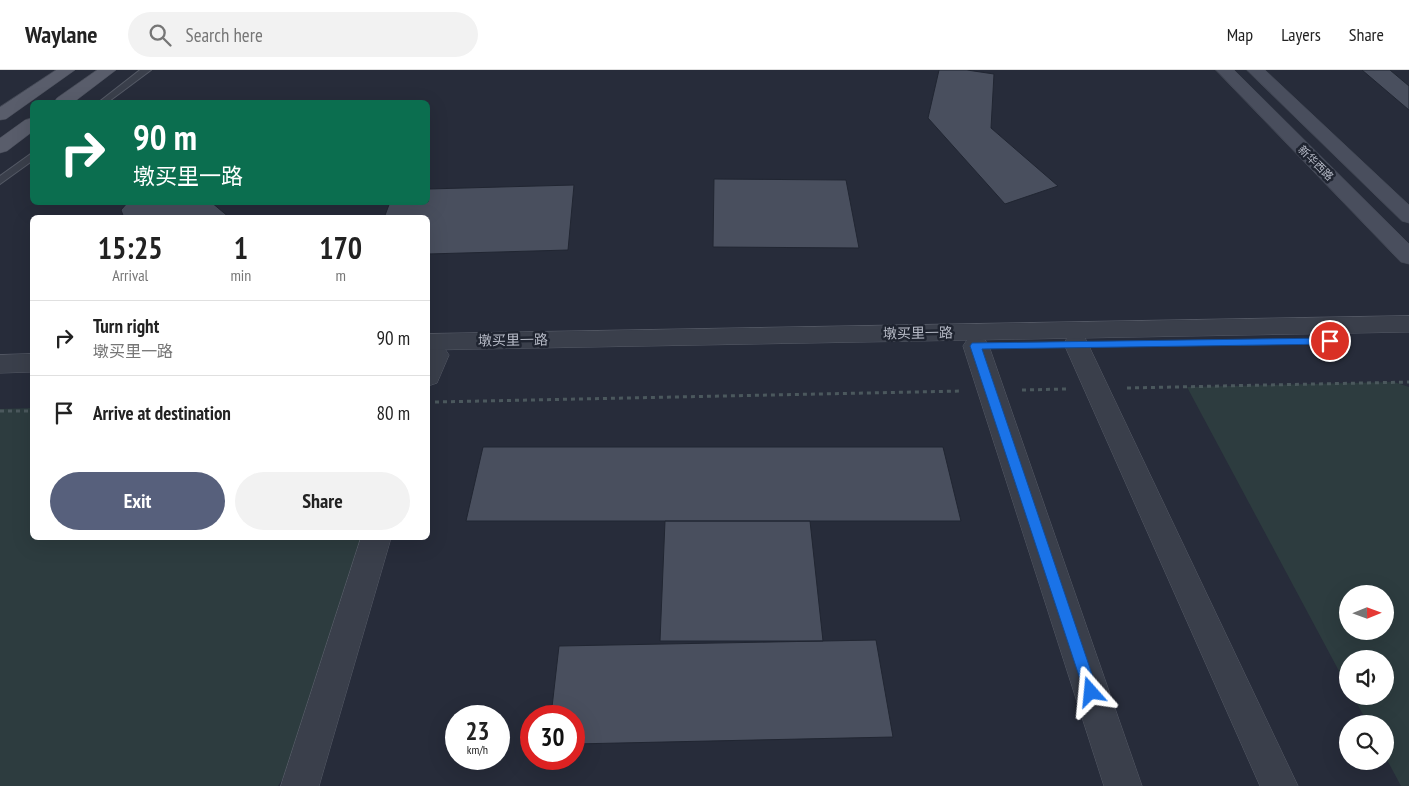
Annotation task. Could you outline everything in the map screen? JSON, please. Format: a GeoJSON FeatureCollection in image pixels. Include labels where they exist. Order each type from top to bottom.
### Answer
{"type":"FeatureCollection","features":[{"type":"Feature","properties":{"kind":"main road"},"geometry":{"type":"LineString","coordinates":[[0,115],[67,70]]}},
{"type":"Feature","properties":{"kind":"main road"},"geometry":{"type":"LineString","coordinates":[[66,100],[108,70]]}},
{"type":"Feature","properties":{"kind":"main road","name":"新华西路"},"geometry":{"type":"LineString","coordinates":[[1224,70],[1409,257]]}},
{"type":"Feature","properties":{"kind":"main road","name":"新华西路"},"geometry":{"type":"LineString","coordinates":[[1256,70],[1409,217]]}},
{"type":"Feature","properties":{"kind":"main road"},"geometry":{"type":"LineString","coordinates":[[0,147],[30,125]]}},
{"type":"Feature","properties":{"kind":"street","name":"墩买里一路"},"geometry":{"type":"LineString","coordinates":[[430,357],[1409,324]]}},
{"type":"Feature","properties":{"kind":"street","name":"墩买里一路"},"geometry":{"type":"LineString","coordinates":[[430,357],[1076,344],[1409,341]]}},
{"type":"Feature","properties":{"kind":"street"},"geometry":{"type":"LineString","coordinates":[[1076,344],[1279,786]]}},
{"type":"Feature","properties":{"kind":"street"},"geometry":{"type":"LineString","coordinates":[[976,346],[1122,786]]}},
{"type":"Feature","properties":{"kind":"street"},"geometry":{"type":"LineString","coordinates":[[0,348],[30,348]]}},
{"type":"Feature","properties":{"kind":"street"},"geometry":{"type":"LineString","coordinates":[[0,364],[30,363]]}},
{"type":"Feature","properties":{"kind":"street"},"geometry":{"type":"LineString","coordinates":[[300,786],[375,540]]}},
{"type":"Feature","properties":{"kind":"lane"},"geometry":{"type":"LineString","coordinates":[[106,100],[146,70]]}},
{"type":"Feature","properties":{"kind":"lane"},"geometry":{"type":"LineString","coordinates":[[0,181],[30,158]]}},
{"type":"Feature","properties":{"kind":"path"},"geometry":{"type":"LineString","coordinates":[[430,403],[1409,382]]}},
{"type":"Feature","properties":{"kind":"path"},"geometry":{"type":"LineString","coordinates":[[0,411],[30,411]]}},
{"type":"Feature","properties":{"kind":"shaded area"},"geometry":{"type":"Polygon","coordinates":[[[1394,382],[1409,387],[1409,786],[1401,786],[1392,770],[1394,770],[1394,715],[1363,715],[1358,705],[1394,705],[1394,650],[1339,650],[1339,671],[1187,387],[1394,382]]]}},
{"type":"Feature","properties":{"kind":"shaded area"},"geometry":{"type":"Polygon","coordinates":[[[30,408],[30,540],[367,540],[310,737],[278,786],[0,786],[0,409],[30,408]]]}},
{"type":"Feature","properties":{"kind":"building"},"geometry":{"type":"Polygon","coordinates":[[[939,70],[967,70],[994,74],[991,128],[1058,186],[1005,204],[928,118],[939,70]]]}},
{"type":"Feature","properties":{"kind":"building"},"geometry":{"type":"Polygon","coordinates":[[[1362,70],[1390,70],[1409,86],[1409,110],[1362,70]]]}},
{"type":"Feature","properties":{"kind":"building"},"geometry":{"type":"Polygon","coordinates":[[[714,179],[846,180],[859,248],[713,247],[714,179]]]}},
{"type":"Feature","properties":{"kind":"building"},"geometry":{"type":"Polygon","coordinates":[[[574,185],[568,250],[430,254],[430,215],[385,215],[389,205],[430,205],[430,189],[574,185]]]}},
{"type":"Feature","properties":{"kind":"building"},"geometry":{"type":"Polygon","coordinates":[[[125,205],[215,205],[226,215],[123,215],[121,210],[125,205]]]}},
{"type":"Feature","properties":{"kind":"building"},"geometry":{"type":"Polygon","coordinates":[[[483,447],[943,447],[961,521],[466,521],[483,447]]]}},
{"type":"Feature","properties":{"kind":"building"},"geometry":{"type":"Polygon","coordinates":[[[665,521],[810,521],[823,641],[660,641],[665,521]]]}},
{"type":"Feature","properties":{"kind":"building"},"geometry":{"type":"Polygon","coordinates":[[[876,640],[893,737],[585,744],[585,705],[552,705],[559,646],[876,640]]]}},
{"type":"Feature","properties":{"kind":"route"},"geometry":{"type":"LineString","coordinates":[[1091,692],[976,346],[1330,341]]}}]}
